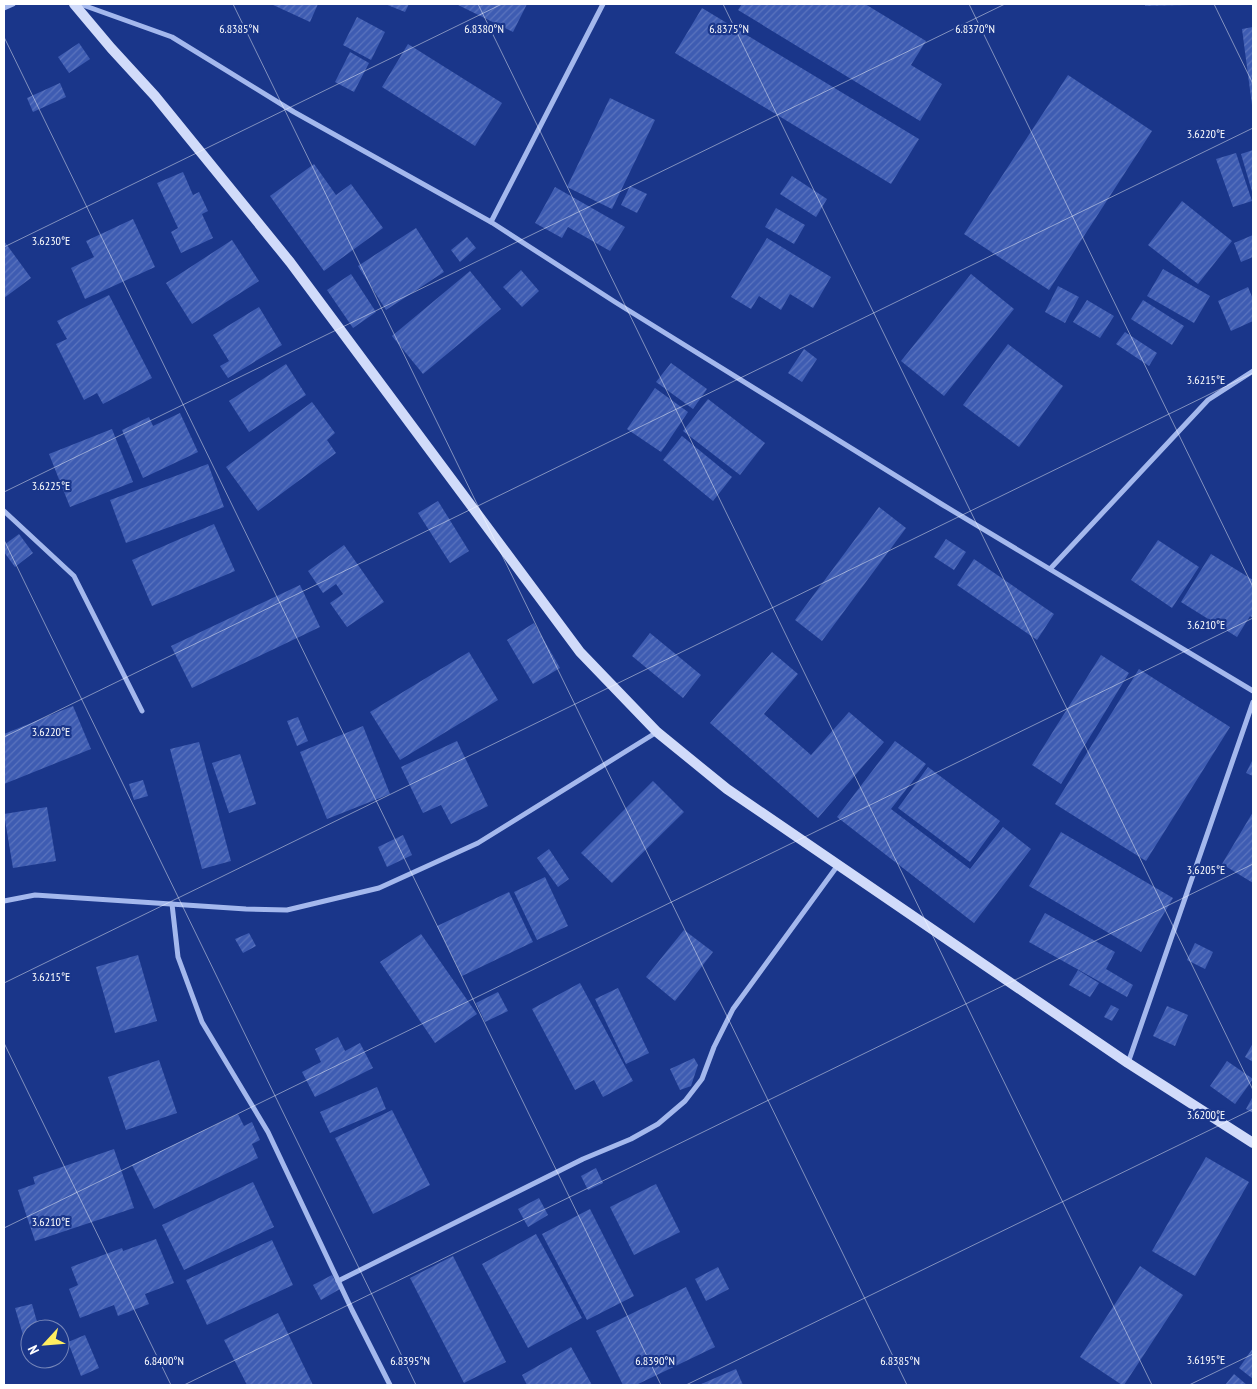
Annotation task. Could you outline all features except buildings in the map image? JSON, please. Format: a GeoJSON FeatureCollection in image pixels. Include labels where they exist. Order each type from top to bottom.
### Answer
{"type":"FeatureCollection","features":[{"type":"Feature","properties":{"kind":"street"},"geometry":{"type":"LineString","coordinates":[[4,8],[13,4]]}},
{"type":"Feature","properties":{"kind":"street"},"geometry":{"type":"LineString","coordinates":[[74,4],[155,96],[290,262],[580,652],[657,732],[726,789],[1128,1063],[1253,1142]]}},
{"type":"Feature","properties":{"kind":"street"},"geometry":{"type":"LineString","coordinates":[[80,4],[172,37],[294,112],[492,222],[691,349],[943,505],[1253,691]]}},
{"type":"Feature","properties":{"kind":"street"},"geometry":{"type":"LineString","coordinates":[[492,222],[603,4]]}},
{"type":"Feature","properties":{"kind":"street"},"geometry":{"type":"LineString","coordinates":[[1050,569],[1208,400],[1253,371]]}},
{"type":"Feature","properties":{"kind":"street"},"geometry":{"type":"LineString","coordinates":[[4,511],[74,576],[142,711]]}},
{"type":"Feature","properties":{"kind":"street"},"geometry":{"type":"LineString","coordinates":[[1128,1063],[1253,702]]}},
{"type":"Feature","properties":{"kind":"street"},"geometry":{"type":"LineString","coordinates":[[4,901],[35,895],[246,910],[286,910],[379,888],[478,843],[657,732]]}},
{"type":"Feature","properties":{"kind":"street"},"geometry":{"type":"LineString","coordinates":[[338,1281],[583,1159],[631,1139],[658,1124],[685,1101],[702,1079],[714,1047],[733,1009],[838,865]]}},
{"type":"Feature","properties":{"kind":"street"},"geometry":{"type":"LineString","coordinates":[[172,904],[178,956],[202,1022],[268,1132],[338,1281],[390,1385]]}}]}
